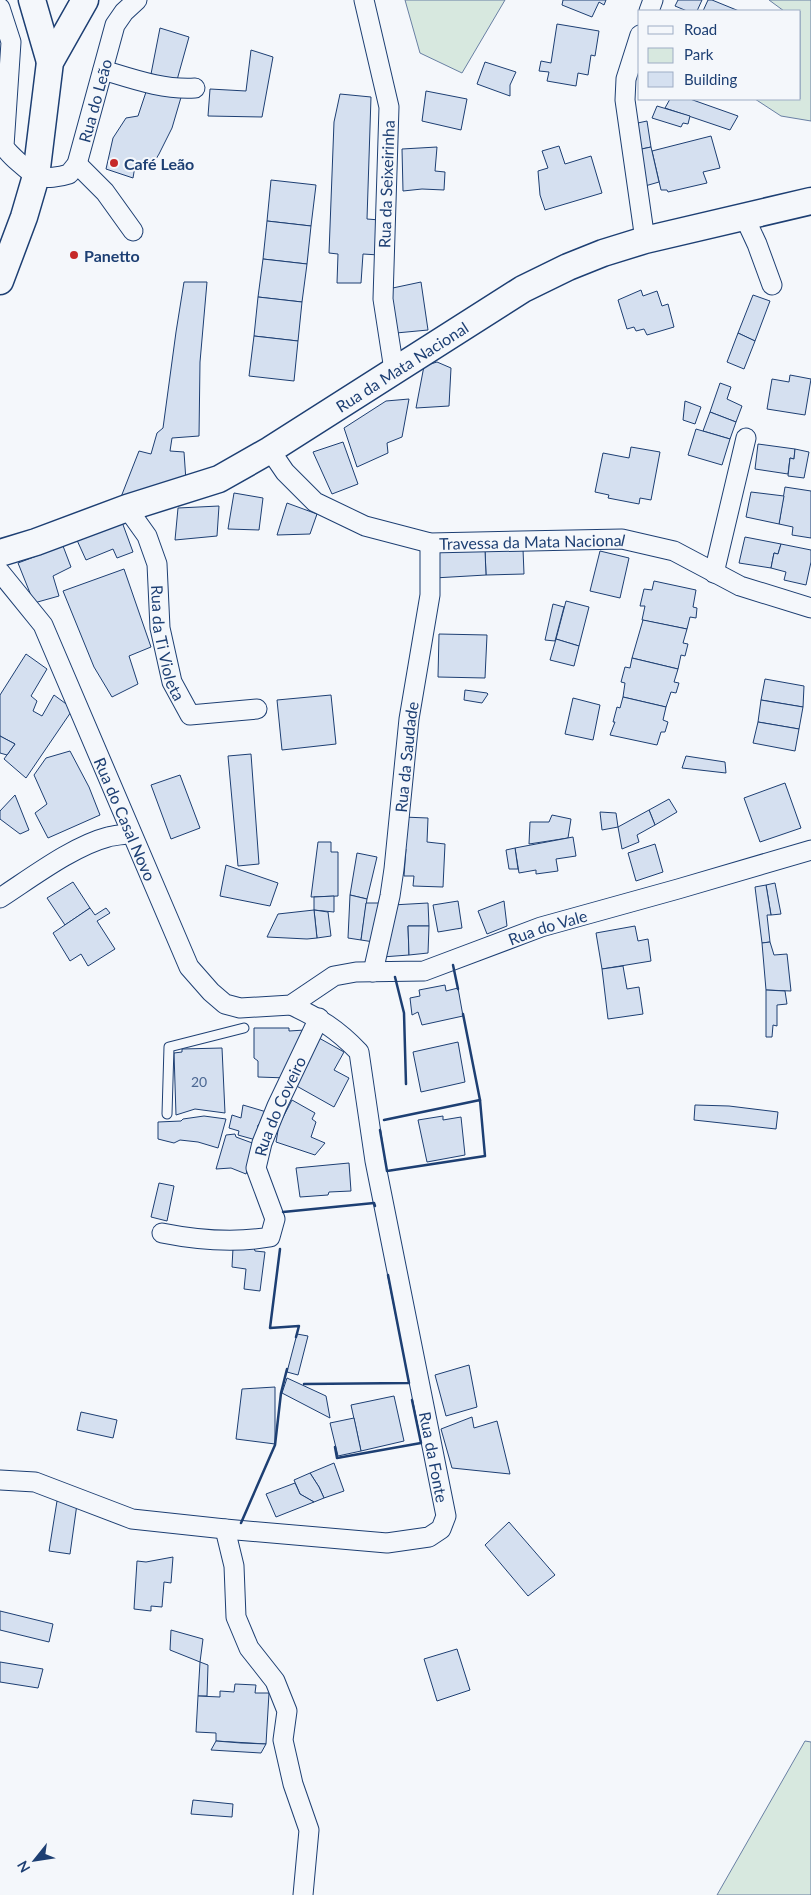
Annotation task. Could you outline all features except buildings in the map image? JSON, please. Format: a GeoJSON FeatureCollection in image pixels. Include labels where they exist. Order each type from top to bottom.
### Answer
{"type":"FeatureCollection","features":[{"type":"Feature","properties":{"kind":"street"},"geometry":{"type":"LineString","coordinates":[[32,0],[50,62]]}},
{"type":"Feature","properties":{"kind":"street"},"geometry":{"type":"LineString","coordinates":[[0,281],[24,217],[36,176],[50,62],[85,0]]}},
{"type":"Feature","properties":{"kind":"street","name":"Rua do Leão"},"geometry":{"type":"LineString","coordinates":[[36,176],[58,177],[69,174],[77,164],[115,25],[136,0]]}},
{"type":"Feature","properties":{"kind":"street","name":"Rua da Seixeirinha"},"geometry":{"type":"LineString","coordinates":[[364,0],[388,107],[383,299],[394,370]]}},
{"type":"Feature","properties":{"kind":"street"},"geometry":{"type":"LineString","coordinates":[[0,8],[11,42],[4,146],[7,152],[36,176]]}},
{"type":"Feature","properties":{"kind":"street"},"geometry":{"type":"LineString","coordinates":[[638,40],[626,79],[625,100],[645,240]]}},
{"type":"Feature","properties":{"kind":"street"},"geometry":{"type":"LineString","coordinates":[[103,70],[152,85],[183,89],[196,88]]}},
{"type":"Feature","properties":{"kind":"street"},"geometry":{"type":"LineString","coordinates":[[77,164],[105,192],[133,231]]}},
{"type":"Feature","properties":{"kind":"street","name":"Rua da Mata Nacional"},"geometry":{"type":"LineString","coordinates":[[0,553],[36,542],[127,508],[207,484],[270,450],[523,290],[545,278],[602,253],[645,240],[811,201]]}},
{"type":"Feature","properties":{"kind":"street"},"geometry":{"type":"LineString","coordinates":[[744,216],[772,284]]}},
{"type":"Feature","properties":{"kind":"street"},"geometry":{"type":"LineString","coordinates":[[714,573],[746,438]]}},
{"type":"Feature","properties":{"kind":"street","name":"Travessa da Mata Nacional"},"geometry":{"type":"LineString","coordinates":[[270,450],[285,472],[315,502],[365,526],[430,542],[622,539],[674,551],[740,586],[811,608]]}},
{"type":"Feature","properties":{"kind":"street","name":"Rua da Ti Violeta"},"geometry":{"type":"LineString","coordinates":[[127,508],[147,536],[157,564],[160,628],[172,682],[190,715],[257,708]]}},
{"type":"Feature","properties":{"kind":"street","name":"Rua da Saudade"},"geometry":{"type":"LineString","coordinates":[[373,972],[394,869],[409,719],[430,595],[430,542]]}},
{"type":"Feature","properties":{"kind":"street","name":"Rua do Casal Novo"},"geometry":{"type":"LineString","coordinates":[[0,572],[43,625],[189,967],[210,992],[225,1004],[240,1008],[290,1004]]}},
{"type":"Feature","properties":{"kind":"street"},"geometry":{"type":"LineString","coordinates":[[0,898],[84,847],[107,838],[131,833]]}},
{"type":"Feature","properties":{"kind":"street","name":"Rua do Vale"},"geometry":{"type":"LineString","coordinates":[[290,1004],[334,976],[356,972],[424,971],[541,927],[678,890],[811,850]]}},
{"type":"Feature","properties":{"kind":"street","name":"Rua da Fonte"},"geometry":{"type":"LineString","coordinates":[[0,1480],[35,1482],[132,1519],[387,1543],[429,1537],[441,1529],[446,1516],[374,1161],[359,1052],[347,1039],[319,1018],[290,1004]]}},
{"type":"Feature","properties":{"kind":"street","name":"Rua do Coveiro"},"geometry":{"type":"LineString","coordinates":[[162,1233],[190,1239],[256,1240],[270,1237],[274,1219],[256,1168],[262,1143],[319,1018]]}},
{"type":"Feature","properties":{"kind":"street"},"geometry":{"type":"LineString","coordinates":[[225,1529],[234,1566],[236,1617],[248,1648],[275,1682],[287,1711],[283,1740],[293,1784],[309,1830],[303,1895]]}},
{"type":"Feature","properties":{"kind":"lane"},"geometry":{"type":"LineString","coordinates":[[167,1114],[169,1047],[244,1028]]}},
{"type":"Feature","properties":{"kind":"green space"},"geometry":{"type":"Polygon","coordinates":[[[405,0],[505,0],[462,73],[420,53],[405,0]]]}},
{"type":"Feature","properties":{"kind":"green space"},"geometry":{"type":"Polygon","coordinates":[[[769,0],[811,0],[811,121],[781,116],[757,100],[801,100],[801,10],[783,10],[769,0]]]}},
{"type":"Feature","properties":{"kind":"green space"},"geometry":{"type":"Polygon","coordinates":[[[805,1741],[811,1742],[811,1895],[717,1895],[805,1741]]]}},
{"type":"Feature","properties":{"kind":"wall"},"geometry":{"type":"LineString","coordinates":[[453,965],[458,989]]}},
{"type":"Feature","properties":{"kind":"wall"},"geometry":{"type":"LineString","coordinates":[[395,977],[404,1013],[406,1084]]}},
{"type":"Feature","properties":{"kind":"wall"},"geometry":{"type":"LineString","coordinates":[[463,1014],[480,1100]]}},
{"type":"Feature","properties":{"kind":"wall"},"geometry":{"type":"LineString","coordinates":[[380,1130],[387,1171],[485,1156],[480,1100],[384,1120]]}},
{"type":"Feature","properties":{"kind":"wall"},"geometry":{"type":"LineString","coordinates":[[283,1212],[374,1203],[375,1206]]}},
{"type":"Feature","properties":{"kind":"wall"},"geometry":{"type":"LineString","coordinates":[[280,1249],[270,1328],[299,1326],[296,1337]]}},
{"type":"Feature","properties":{"kind":"wall"},"geometry":{"type":"LineString","coordinates":[[304,1384],[409,1383],[388,1275]]}},
{"type":"Feature","properties":{"kind":"wall"},"geometry":{"type":"LineString","coordinates":[[241,1523],[275,1445],[281,1393],[287,1369]]}},
{"type":"Feature","properties":{"kind":"wall"},"geometry":{"type":"LineString","coordinates":[[335,1447],[337,1458],[421,1443],[412,1400]]}},
{"type":"Feature","properties":{"kind":"place","name":"Café Leão"},"geometry":{"type":"Point","coordinates":[114,163]}},
{"type":"Feature","properties":{"kind":"place","name":"Panetto"},"geometry":{"type":"Point","coordinates":[74,255]}}]}
